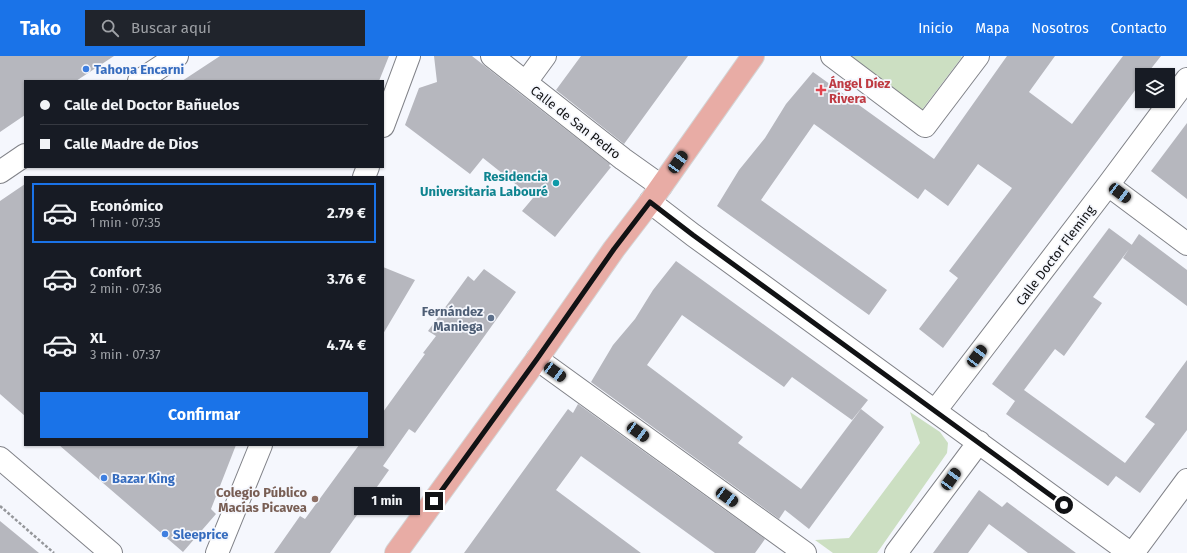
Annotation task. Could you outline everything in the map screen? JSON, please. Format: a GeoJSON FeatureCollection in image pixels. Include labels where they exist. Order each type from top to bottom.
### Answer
{"type":"FeatureCollection","features":[{"type":"Feature","properties":{"kind":"main road"},"geometry":{"type":"LineString","coordinates":[[396,553],[537,359],[753,56]]}},
{"type":"Feature","properties":{"kind":"street"},"geometry":{"type":"LineString","coordinates":[[141,80],[178,56]]}},
{"type":"Feature","properties":{"kind":"street"},"geometry":{"type":"LineString","coordinates":[[384,123],[409,56]]}},
{"type":"Feature","properties":{"kind":"street","name":"Calle de San Pedro"},"geometry":{"type":"LineString","coordinates":[[492,56],[623,160],[693,235],[1132,553]]}},
{"type":"Feature","properties":{"kind":"street"},"geometry":{"type":"LineString","coordinates":[[526,82],[544,56]]}},
{"type":"Feature","properties":{"kind":"street"},"geometry":{"type":"LineString","coordinates":[[832,56],[926,126],[978,56]]}},
{"type":"Feature","properties":{"kind":"street","name":"Calle Doctor Fleming"},"geometry":{"type":"LineString","coordinates":[[935,411],[1187,79]]}},
{"type":"Feature","properties":{"kind":"street"},"geometry":{"type":"LineString","coordinates":[[0,172],[24,156]]}},
{"type":"Feature","properties":{"kind":"street"},"geometry":{"type":"LineString","coordinates":[[1108,185],[1187,244]]}},
{"type":"Feature","properties":{"kind":"street"},"geometry":{"type":"LineString","coordinates":[[537,359],[805,553]]}},
{"type":"Feature","properties":{"kind":"street"},"geometry":{"type":"LineString","coordinates":[[896,553],[978,442]]}},
{"type":"Feature","properties":{"kind":"street"},"geometry":{"type":"LineString","coordinates":[[217,553],[261,446]]}},
{"type":"Feature","properties":{"kind":"street"},"geometry":{"type":"LineString","coordinates":[[0,458],[111,553]]}},
{"type":"Feature","properties":{"kind":"street"},"geometry":{"type":"LineString","coordinates":[[1132,553],[1187,480]]}},
{"type":"Feature","properties":{"kind":"path"},"geometry":{"type":"LineString","coordinates":[[0,506],[54,553]]}},
{"type":"Feature","properties":{"kind":"green space"},"geometry":{"type":"Polygon","coordinates":[[[847,56],[961,56],[962,57],[921,111],[847,56]]]}},
{"type":"Feature","properties":{"kind":"green space"},"geometry":{"type":"Polygon","coordinates":[[[910,412],[940,432],[948,443],[947,453],[877,553],[833,553],[815,540],[849,538],[920,443],[910,412]]]}},
{"type":"Feature","properties":{"kind":"building"},"geometry":{"type":"Polygon","coordinates":[[[0,56],[114,56],[78,80],[24,80],[24,116],[0,132],[0,56]]]}},
{"type":"Feature","properties":{"kind":"building"},"geometry":{"type":"Polygon","coordinates":[[[220,56],[389,56],[379,80],[184,80],[220,56]]]}},
{"type":"Feature","properties":{"kind":"building"},"geometry":{"type":"Polygon","coordinates":[[[434,56],[472,56],[610,164],[609,166],[611,167],[555,237],[522,211],[533,198],[483,158],[470,174],[405,125],[419,88],[437,82],[434,56]]]}},
{"type":"Feature","properties":{"kind":"building"},"geometry":{"type":"Polygon","coordinates":[[[581,56],[688,56],[624,144],[556,90],[581,56]]]}},
{"type":"Feature","properties":{"kind":"building"},"geometry":{"type":"Polygon","coordinates":[[[1007,56],[1055,56],[1029,92],[1072,124],[1123,56],[1161,56],[1152,68],[1135,68],[1135,90],[943,348],[919,329],[958,278],[949,271],[1012,188],[978,164],[948,206],[925,189],[918,199],[814,124],[761,200],[887,290],[869,315],[717,206],[739,170],[765,138],[786,104],[813,72],[934,159],[1007,56]]]}},
{"type":"Feature","properties":{"kind":"building"},"geometry":{"type":"Polygon","coordinates":[[[1187,123],[1187,199],[1151,171],[1187,123]]]}},
{"type":"Feature","properties":{"kind":"building"},"geometry":{"type":"Polygon","coordinates":[[[24,185],[24,415],[0,394],[0,201],[24,185]]]}},
{"type":"Feature","properties":{"kind":"building"},"geometry":{"type":"Polygon","coordinates":[[[1109,228],[1132,245],[1093,297],[1102,303],[1064,356],[1055,349],[1024,390],[1125,463],[1155,424],[1145,417],[1187,360],[1187,430],[1140,493],[1116,476],[1108,486],[1006,414],[1015,401],[992,384],[1109,228]]]}},
{"type":"Feature","properties":{"kind":"building"},"geometry":{"type":"Polygon","coordinates":[[[1139,234],[1187,270],[1187,306],[1123,258],[1139,234]]]}},
{"type":"Feature","properties":{"kind":"building"},"geometry":{"type":"Polygon","coordinates":[[[676,261],[868,400],[852,420],[792,377],[784,387],[682,315],[647,365],[743,437],[738,443],[801,489],[861,409],[884,427],[809,529],[785,510],[779,519],[591,382],[613,345],[635,319],[653,290],[676,261]]]}},
{"type":"Feature","properties":{"kind":"building"},"geometry":{"type":"Polygon","coordinates":[[[384,267],[415,280],[384,332],[384,267]]]}},
{"type":"Feature","properties":{"kind":"building"},"geometry":{"type":"Polygon","coordinates":[[[484,269],[516,292],[415,433],[409,429],[383,466],[389,470],[330,553],[274,553],[300,516],[305,519],[358,446],[384,446],[384,411],[425,354],[423,353],[436,336],[428,331],[468,276],[474,281],[484,269]]]}},
{"type":"Feature","properties":{"kind":"building"},"geometry":{"type":"Polygon","coordinates":[[[578,404],[765,539],[755,553],[715,553],[581,456],[556,490],[641,553],[464,553],[568,409],[573,413],[578,404]]]}},
{"type":"Feature","properties":{"kind":"building"},"geometry":{"type":"Polygon","coordinates":[[[60,446],[236,446],[211,509],[216,514],[183,552],[60,446]]]}},
{"type":"Feature","properties":{"kind":"building"},"geometry":{"type":"Polygon","coordinates":[[[979,490],[1002,507],[1007,502],[1076,553],[1028,553],[989,524],[968,553],[933,553],[979,490]]]}},
{"type":"Feature","properties":{"kind":"building"},"geometry":{"type":"Polygon","coordinates":[[[0,521],[39,553],[0,553],[0,521]]]}},
{"type":"Feature","properties":{"kind":"place","name":"Tahona Encarni"},"geometry":{"type":"Point","coordinates":[86,69]}},
{"type":"Feature","properties":{"kind":"place","name":"Ángel Díez Rivera"},"geometry":{"type":"Point","coordinates":[821,90]}},
{"type":"Feature","properties":{"kind":"place","name":"Residencia Universitaria Labouré"},"geometry":{"type":"Point","coordinates":[556,183]}},
{"type":"Feature","properties":{"kind":"place","name":"Fernández Maniega"},"geometry":{"type":"Point","coordinates":[491,318]}},
{"type":"Feature","properties":{"kind":"place","name":"Bazar King"},"geometry":{"type":"Point","coordinates":[104,478]}},
{"type":"Feature","properties":{"kind":"place","name":"Colegio Público Macías Picavea"},"geometry":{"type":"Point","coordinates":[315,499]}},
{"type":"Feature","properties":{"kind":"place","name":"Sleeprice"},"geometry":{"type":"Point","coordinates":[165,534]}},
{"type":"Feature","properties":{"kind":"route"},"geometry":{"type":"LineString","coordinates":[[434,501],[537,359],[614,249],[650,202],[693,235],[1064,505]]}}]}
